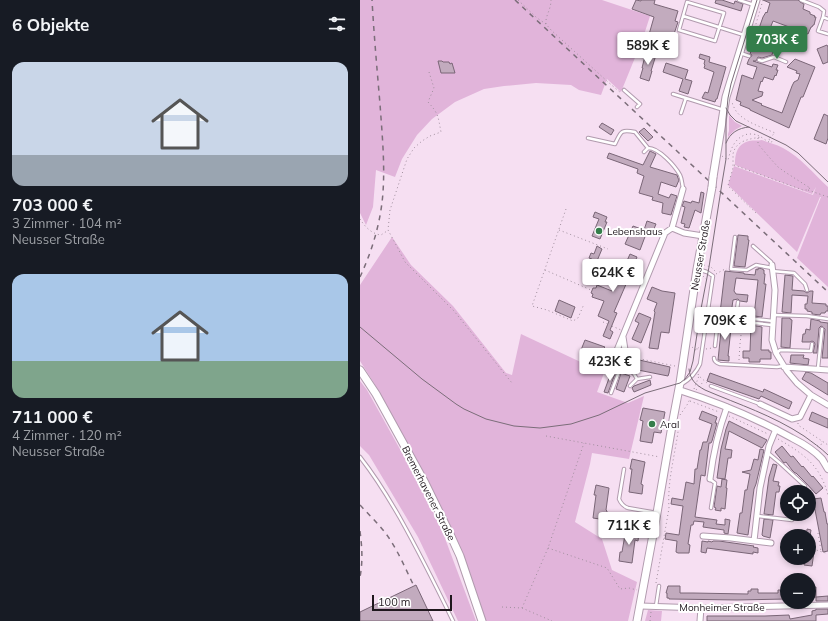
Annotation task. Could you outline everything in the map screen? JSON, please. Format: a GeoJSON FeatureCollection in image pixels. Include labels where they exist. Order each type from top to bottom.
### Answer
{"type":"FeatureCollection","features":[{"type":"Feature","properties":{"kind":"main road","name":"Neusser Straße"},"geometry":{"type":"LineString","coordinates":[[638,621],[700,267],[703,236],[714,177],[726,97],[745,55],[745,35],[755,3]]}},
{"type":"Feature","properties":{"kind":"main road","name":"Bremerhavener Straße"},"geometry":{"type":"LineString","coordinates":[[360,371],[376,394],[425,483],[449,532],[460,556],[482,621]]}},
{"type":"Feature","properties":{"kind":"street"},"geometry":{"type":"LineString","coordinates":[[624,334],[626,356],[621,363],[615,355],[665,234],[672,228],[683,189]]}},
{"type":"Feature","properties":{"kind":"street"},"geometry":{"type":"LineString","coordinates":[[672,228],[684,233],[703,236]]}},
{"type":"Feature","properties":{"kind":"street"},"geometry":{"type":"LineString","coordinates":[[772,268],[775,290],[772,340],[776,353],[787,372],[811,395],[828,405]]}},
{"type":"Feature","properties":{"kind":"street"},"geometry":{"type":"LineString","coordinates":[[784,366],[828,370]]}},
{"type":"Feature","properties":{"kind":"street"},"geometry":{"type":"LineString","coordinates":[[679,388],[776,429],[813,451],[822,458],[827,466]]}},
{"type":"Feature","properties":{"kind":"street"},"geometry":{"type":"LineString","coordinates":[[760,404],[792,419],[800,417],[811,395]]}},
{"type":"Feature","properties":{"kind":"street"},"geometry":{"type":"LineString","coordinates":[[710,479],[716,442],[726,408]]}},
{"type":"Feature","properties":{"kind":"street"},"geometry":{"type":"LineString","coordinates":[[754,541],[760,488],[769,446],[776,429]]}},
{"type":"Feature","properties":{"kind":"street"},"geometry":{"type":"LineString","coordinates":[[703,536],[771,543]]}},
{"type":"Feature","properties":{"kind":"street","name":"Monheimer Straße"},"geometry":{"type":"LineString","coordinates":[[641,606],[701,608],[828,604]]}},
{"type":"Feature","properties":{"kind":"street"},"geometry":{"type":"LineString","coordinates":[[700,621],[701,608]]}},
{"type":"Feature","properties":{"kind":"lane"},"geometry":{"type":"LineString","coordinates":[[739,0],[755,3]]}},
{"type":"Feature","properties":{"kind":"lane"},"geometry":{"type":"LineString","coordinates":[[801,0],[819,7],[824,11],[818,31],[828,34]]}},
{"type":"Feature","properties":{"kind":"lane"},"geometry":{"type":"LineString","coordinates":[[687,2],[724,13],[720,27],[715,41],[679,30],[687,2]]}},
{"type":"Feature","properties":{"kind":"lane"},"geometry":{"type":"LineString","coordinates":[[683,16],[745,35]]}},
{"type":"Feature","properties":{"kind":"lane"},"geometry":{"type":"LineString","coordinates":[[823,17],[828,19]]}},
{"type":"Feature","properties":{"kind":"lane"},"geometry":{"type":"LineString","coordinates":[[759,60],[762,61],[774,57],[786,62]]}},
{"type":"Feature","properties":{"kind":"lane"},"geometry":{"type":"LineString","coordinates":[[624,90],[640,104],[638,107]]}},
{"type":"Feature","properties":{"kind":"lane"},"geometry":{"type":"LineString","coordinates":[[673,94],[724,110]]}},
{"type":"Feature","properties":{"kind":"lane"},"geometry":{"type":"LineString","coordinates":[[681,113],[686,98]]}},
{"type":"Feature","properties":{"kind":"lane"},"geometry":{"type":"LineString","coordinates":[[588,138],[615,144],[621,132],[625,130],[635,132],[648,148],[652,148],[666,157],[680,175],[683,189]]}},
{"type":"Feature","properties":{"kind":"lane"},"geometry":{"type":"LineString","coordinates":[[644,152],[648,148]]}},
{"type":"Feature","properties":{"kind":"lane"},"geometry":{"type":"LineString","coordinates":[[735,237],[731,269],[747,270],[756,265],[794,273],[805,284],[807,290]]}},
{"type":"Feature","properties":{"kind":"lane"},"geometry":{"type":"LineString","coordinates":[[753,246],[771,262],[772,268]]}},
{"type":"Feature","properties":{"kind":"lane"},"geometry":{"type":"LineString","coordinates":[[679,388],[691,378],[700,364],[713,276],[700,267]]}},
{"type":"Feature","properties":{"kind":"lane"},"geometry":{"type":"LineString","coordinates":[[738,302],[736,317],[773,323]]}},
{"type":"Feature","properties":{"kind":"lane"},"geometry":{"type":"LineString","coordinates":[[773,315],[828,318]]}},
{"type":"Feature","properties":{"kind":"lane"},"geometry":{"type":"LineString","coordinates":[[715,346],[718,318],[773,323]]}},
{"type":"Feature","properties":{"kind":"lane"},"geometry":{"type":"LineString","coordinates":[[818,369],[822,329]]}},
{"type":"Feature","properties":{"kind":"lane"},"geometry":{"type":"LineString","coordinates":[[776,353],[780,350],[810,350],[812,344]]}},
{"type":"Feature","properties":{"kind":"lane"},"geometry":{"type":"LineString","coordinates":[[714,358],[717,363],[777,367],[784,366]]}},
{"type":"Feature","properties":{"kind":"lane"},"geometry":{"type":"LineString","coordinates":[[611,393],[621,363],[635,373],[638,379]]}},
{"type":"Feature","properties":{"kind":"lane"},"geometry":{"type":"LineString","coordinates":[[630,386],[638,379],[650,377]]}},
{"type":"Feature","properties":{"kind":"lane"},"geometry":{"type":"LineString","coordinates":[[711,386],[760,404]]}},
{"type":"Feature","properties":{"kind":"lane"},"geometry":{"type":"LineString","coordinates":[[768,453],[804,485]]}},
{"type":"Feature","properties":{"kind":"lane"},"geometry":{"type":"LineString","coordinates":[[360,457],[373,474],[411,538],[453,621]]}},
{"type":"Feature","properties":{"kind":"lane"},"geometry":{"type":"LineString","coordinates":[[624,469],[619,499],[621,504],[628,508],[657,513]]}},
{"type":"Feature","properties":{"kind":"lane"},"geometry":{"type":"LineString","coordinates":[[710,479],[715,483],[711,508]]}},
{"type":"Feature","properties":{"kind":"lane"},"geometry":{"type":"LineString","coordinates":[[757,516],[780,519]]}},
{"type":"Feature","properties":{"kind":"lane"},"geometry":{"type":"LineString","coordinates":[[654,607],[659,586]]}},
{"type":"Feature","properties":{"kind":"path"},"geometry":{"type":"LineString","coordinates":[[518,0],[623,94]]}},
{"type":"Feature","properties":{"kind":"path"},"geometry":{"type":"LineString","coordinates":[[546,24],[551,0]]}},
{"type":"Feature","properties":{"kind":"path"},"geometry":{"type":"LineString","coordinates":[[745,55],[763,0]]}},
{"type":"Feature","properties":{"kind":"path"},"geometry":{"type":"LineString","coordinates":[[429,72],[434,88],[428,102],[436,110],[440,132],[422,141],[414,148],[407,159],[390,210],[388,230],[405,262],[454,311],[512,383]]}},
{"type":"Feature","properties":{"kind":"path"},"geometry":{"type":"LineString","coordinates":[[729,157],[730,149],[742,136],[754,134],[771,143],[772,141],[768,139],[775,133],[752,123],[741,116],[736,111],[733,104]]}},
{"type":"Feature","properties":{"kind":"path"},"geometry":{"type":"LineString","coordinates":[[756,213],[728,186],[733,165],[734,152],[739,144],[750,138],[761,137]]}},
{"type":"Feature","properties":{"kind":"path"},"geometry":{"type":"LineString","coordinates":[[758,138],[758,144],[769,157],[785,172],[810,188],[807,190]]}},
{"type":"Feature","properties":{"kind":"path"},"geometry":{"type":"LineString","coordinates":[[720,155],[728,160],[729,157],[733,158]]}},
{"type":"Feature","properties":{"kind":"path"},"geometry":{"type":"LineString","coordinates":[[733,165],[790,186],[828,196]]}},
{"type":"Feature","properties":{"kind":"path"},"geometry":{"type":"LineString","coordinates":[[566,209],[532,306],[548,310],[572,321],[578,318],[584,304]]}},
{"type":"Feature","properties":{"kind":"path"},"geometry":{"type":"LineString","coordinates":[[360,219],[364,225],[378,235],[381,235],[388,230]]}},
{"type":"Feature","properties":{"kind":"path"},"geometry":{"type":"LineString","coordinates":[[559,230],[608,249]]}},
{"type":"Feature","properties":{"kind":"path"},"geometry":{"type":"LineString","coordinates":[[700,267],[711,267],[717,273],[731,269]]}},
{"type":"Feature","properties":{"kind":"path"},"geometry":{"type":"LineString","coordinates":[[544,270],[591,290]]}},
{"type":"Feature","properties":{"kind":"path"},"geometry":{"type":"LineString","coordinates":[[702,276],[708,281]]}},
{"type":"Feature","properties":{"kind":"path"},"geometry":{"type":"LineString","coordinates":[[628,281],[643,288]]}},
{"type":"Feature","properties":{"kind":"path"},"geometry":{"type":"LineString","coordinates":[[738,365],[743,321]]}},
{"type":"Feature","properties":{"kind":"path"},"geometry":{"type":"LineString","coordinates":[[603,322],[624,334]]}},
{"type":"Feature","properties":{"kind":"path"},"geometry":{"type":"LineString","coordinates":[[702,348],[711,349],[715,346]]}},
{"type":"Feature","properties":{"kind":"path"},"geometry":{"type":"LineString","coordinates":[[626,356],[676,366]]}},
{"type":"Feature","properties":{"kind":"path"},"geometry":{"type":"LineString","coordinates":[[699,376],[711,386]]}},
{"type":"Feature","properties":{"kind":"path"},"geometry":{"type":"LineString","coordinates":[[680,416],[689,401]]}},
{"type":"Feature","properties":{"kind":"path"},"geometry":{"type":"LineString","coordinates":[[797,418],[798,425],[828,445]]}},
{"type":"Feature","properties":{"kind":"path"},"geometry":{"type":"LineString","coordinates":[[654,589],[668,508],[669,485],[679,423]]}},
{"type":"Feature","properties":{"kind":"path"},"geometry":{"type":"LineString","coordinates":[[546,436],[662,457]]}},
{"type":"Feature","properties":{"kind":"path"},"geometry":{"type":"LineString","coordinates":[[816,446],[822,444],[822,441]]}},
{"type":"Feature","properties":{"kind":"path"},"geometry":{"type":"LineString","coordinates":[[522,608],[548,548],[584,443]]}},
{"type":"Feature","properties":{"kind":"path"},"geometry":{"type":"LineString","coordinates":[[818,532],[821,551]]}},
{"type":"Feature","properties":{"kind":"path"},"geometry":{"type":"LineString","coordinates":[[548,548],[607,568],[620,589],[629,588],[637,590]]}},
{"type":"Feature","properties":{"kind":"path"},"geometry":{"type":"LineString","coordinates":[[816,549],[828,553]]}},
{"type":"Feature","properties":{"kind":"path"},"geometry":{"type":"LineString","coordinates":[[502,607],[522,608],[552,621]]}},
{"type":"Feature","properties":{"kind":"path"},"geometry":{"type":"LineString","coordinates":[[650,621],[654,607]]}},
{"type":"Feature","properties":{"kind":"shaded area"},"geometry":{"type":"Polygon","coordinates":[[[360,0],[602,0],[650,16],[643,38],[621,92],[607,79],[601,95],[579,90],[571,85],[536,83],[484,89],[455,102],[432,119],[417,135],[402,159],[395,177],[376,170],[373,207],[366,225],[360,213],[360,0]]]}},
{"type":"Feature","properties":{"kind":"shaded area"},"geometry":{"type":"Polygon","coordinates":[[[729,115],[735,122],[742,126],[728,137],[729,131],[729,115]]]}},
{"type":"Feature","properties":{"kind":"shaded area"},"geometry":{"type":"Polygon","coordinates":[[[762,140],[778,145],[789,152],[801,161],[828,187],[828,287],[797,258],[821,197],[797,252],[728,185],[734,166],[813,195],[816,187],[812,194],[735,165],[736,153],[742,144],[749,141],[762,140]]]}},
{"type":"Feature","properties":{"kind":"shaded area"},"geometry":{"type":"Polygon","coordinates":[[[392,237],[411,265],[453,306],[506,373],[512,375],[521,334],[604,373],[597,392],[628,403],[644,396],[629,459],[592,453],[575,522],[602,539],[612,570],[637,582],[628,621],[485,621],[455,536],[444,512],[374,383],[360,361],[360,285],[392,237]]]}},
{"type":"Feature","properties":{"kind":"shaded area"},"geometry":{"type":"Polygon","coordinates":[[[360,381],[367,390],[421,487],[443,533],[476,621],[458,621],[418,537],[369,455],[360,446],[360,381]]]}},
{"type":"Feature","properties":{"kind":"shaded area"},"geometry":{"type":"Polygon","coordinates":[[[648,610],[662,611],[661,621],[645,621],[648,610]]]}},
{"type":"Feature","properties":{"kind":"building"},"geometry":{"type":"Polygon","coordinates":[[[636,0],[655,0],[654,4],[678,11],[675,21],[678,22],[674,34],[670,33],[667,43],[648,38],[654,17],[632,9],[636,0]]]}},
{"type":"Feature","properties":{"kind":"building"},"geometry":{"type":"Polygon","coordinates":[[[716,0],[722,0],[734,4],[735,1],[743,4],[741,11],[715,3],[716,0]]]}},
{"type":"Feature","properties":{"kind":"building"},"geometry":{"type":"Polygon","coordinates":[[[763,0],[798,0],[804,4],[803,9],[816,17],[814,25],[811,27],[808,34],[773,21],[769,31],[783,36],[780,46],[775,44],[772,55],[762,58],[758,57],[756,61],[753,61],[772,67],[773,64],[778,65],[776,76],[775,75],[773,80],[764,77],[762,82],[761,81],[758,91],[763,92],[762,96],[752,100],[782,113],[792,86],[794,82],[798,80],[800,74],[796,73],[797,71],[787,67],[795,59],[815,67],[789,128],[740,105],[741,102],[736,100],[742,75],[753,79],[757,67],[747,64],[752,55],[750,54],[763,17],[766,12],[767,13],[770,3],[763,0]]]}},
{"type":"Feature","properties":{"kind":"building"},"geometry":{"type":"Polygon","coordinates":[[[827,45],[828,62],[823,64],[817,49],[827,45]]]}},
{"type":"Feature","properties":{"kind":"building"},"geometry":{"type":"Polygon","coordinates":[[[646,52],[656,55],[649,81],[640,78],[646,52]]]}},
{"type":"Feature","properties":{"kind":"building"},"geometry":{"type":"Polygon","coordinates":[[[700,54],[710,57],[709,62],[726,67],[715,102],[702,98],[705,92],[708,93],[714,72],[704,68],[705,60],[699,58],[700,54]]]}},
{"type":"Feature","properties":{"kind":"building"},"geometry":{"type":"Polygon","coordinates":[[[438,61],[449,62],[450,64],[452,63],[455,73],[441,73],[438,61]]]}},
{"type":"Feature","properties":{"kind":"building"},"geometry":{"type":"Polygon","coordinates":[[[666,63],[688,70],[685,79],[692,81],[688,94],[679,91],[683,79],[663,72],[666,63]]]}},
{"type":"Feature","properties":{"kind":"building"},"geometry":{"type":"Polygon","coordinates":[[[824,114],[828,116],[828,138],[826,144],[814,139],[824,114]]]}},
{"type":"Feature","properties":{"kind":"building"},"geometry":{"type":"Polygon","coordinates":[[[602,123],[614,130],[611,135],[599,127],[602,123]]]}},
{"type":"Feature","properties":{"kind":"building"},"geometry":{"type":"Polygon","coordinates":[[[644,128],[653,137],[648,141],[639,132],[644,128]]]}},
{"type":"Feature","properties":{"kind":"building"},"geometry":{"type":"Polygon","coordinates":[[[650,151],[656,154],[650,167],[677,175],[679,180],[676,187],[661,182],[658,194],[669,198],[671,194],[677,196],[671,215],[662,213],[663,203],[652,200],[653,197],[639,193],[644,176],[637,173],[638,169],[607,158],[609,153],[643,165],[650,151]]]}},
{"type":"Feature","properties":{"kind":"building"},"geometry":{"type":"Polygon","coordinates":[[[701,192],[704,193],[701,213],[695,210],[689,228],[684,227],[685,224],[681,223],[685,207],[682,206],[684,201],[699,203],[701,192]]]}},
{"type":"Feature","properties":{"kind":"building","name":"Lebenshaus"},"geometry":{"type":"Polygon","coordinates":[[[595,212],[607,217],[605,222],[607,222],[600,239],[592,236],[599,219],[593,217],[595,212]]]}},
{"type":"Feature","properties":{"kind":"building"},"geometry":{"type":"Polygon","coordinates":[[[647,221],[656,224],[651,236],[646,234],[640,250],[625,244],[633,226],[644,230],[647,221]]]}},
{"type":"Feature","properties":{"kind":"building"},"geometry":{"type":"Polygon","coordinates":[[[738,235],[748,236],[749,240],[745,267],[734,266],[738,235]]]}},
{"type":"Feature","properties":{"kind":"building"},"geometry":{"type":"Polygon","coordinates":[[[597,246],[602,249],[594,268],[589,266],[592,259],[589,258],[591,253],[594,254],[597,246]]]}},
{"type":"Feature","properties":{"kind":"building"},"geometry":{"type":"Polygon","coordinates":[[[630,254],[637,257],[614,312],[617,313],[610,330],[613,332],[610,339],[603,336],[609,321],[598,316],[604,301],[592,297],[593,294],[591,293],[593,288],[596,288],[597,285],[612,291],[616,282],[605,278],[609,267],[622,272],[630,254]]]}},
{"type":"Feature","properties":{"kind":"building"},"geometry":{"type":"Polygon","coordinates":[[[758,268],[764,270],[764,284],[766,284],[762,317],[754,316],[758,280],[736,278],[734,291],[736,294],[748,295],[747,302],[740,301],[738,299],[733,300],[731,314],[720,313],[725,271],[755,275],[756,269],[758,270],[758,268]]]}},
{"type":"Feature","properties":{"kind":"building"},"geometry":{"type":"Polygon","coordinates":[[[785,275],[793,276],[792,290],[804,291],[807,293],[813,291],[812,303],[826,304],[826,306],[828,306],[828,311],[821,313],[820,315],[812,314],[812,312],[805,309],[808,296],[792,295],[791,313],[782,312],[785,275]]]}},
{"type":"Feature","properties":{"kind":"building"},"geometry":{"type":"Polygon","coordinates":[[[652,287],[662,291],[675,293],[669,333],[661,332],[658,349],[649,348],[654,311],[657,303],[647,299],[652,287]]]}},
{"type":"Feature","properties":{"kind":"building"},"geometry":{"type":"Polygon","coordinates":[[[559,300],[575,307],[571,318],[555,311],[559,300]]]}},
{"type":"Feature","properties":{"kind":"building"},"geometry":{"type":"Polygon","coordinates":[[[639,313],[651,318],[641,343],[632,339],[639,323],[635,321],[639,313]]]}},
{"type":"Feature","properties":{"kind":"building"},"geometry":{"type":"Polygon","coordinates":[[[782,318],[790,318],[792,320],[790,348],[781,347],[782,318]]]}},
{"type":"Feature","properties":{"kind":"building"},"geometry":{"type":"Polygon","coordinates":[[[811,319],[828,323],[828,358],[822,358],[825,329],[823,327],[821,326],[819,328],[817,353],[813,353],[814,342],[802,342],[803,334],[805,334],[806,329],[810,330],[811,319]]]}},
{"type":"Feature","properties":{"kind":"building"},"geometry":{"type":"Polygon","coordinates":[[[722,322],[733,323],[733,328],[731,328],[728,356],[729,361],[718,360],[721,331],[719,331],[720,324],[722,325],[722,322]]]}},
{"type":"Feature","properties":{"kind":"building"},"geometry":{"type":"Polygon","coordinates":[[[751,325],[762,327],[761,350],[769,350],[769,352],[771,352],[771,359],[760,359],[760,362],[749,362],[749,358],[743,358],[743,351],[750,351],[751,325]]]}},
{"type":"Feature","properties":{"kind":"building"},"geometry":{"type":"Polygon","coordinates":[[[585,340],[607,349],[602,359],[581,350],[585,340]]]}},
{"type":"Feature","properties":{"kind":"building"},"geometry":{"type":"Polygon","coordinates":[[[791,355],[804,355],[803,358],[809,359],[808,365],[790,363],[791,355]]]}},
{"type":"Feature","properties":{"kind":"building"},"geometry":{"type":"Polygon","coordinates":[[[635,359],[670,367],[668,376],[633,369],[635,359]]]}},
{"type":"Feature","properties":{"kind":"building"},"geometry":{"type":"Polygon","coordinates":[[[612,370],[616,371],[608,393],[604,392],[612,370]]]}},
{"type":"Feature","properties":{"kind":"building"},"geometry":{"type":"Polygon","coordinates":[[[806,372],[811,373],[828,383],[828,395],[802,379],[806,372]]]}},
{"type":"Feature","properties":{"kind":"building"},"geometry":{"type":"Polygon","coordinates":[[[621,373],[630,376],[624,392],[616,389],[621,373]]]}},
{"type":"Feature","properties":{"kind":"building"},"geometry":{"type":"Polygon","coordinates":[[[710,373],[763,392],[764,389],[792,402],[789,409],[761,396],[759,399],[707,381],[710,373]]]}},
{"type":"Feature","properties":{"kind":"building"},"geometry":{"type":"Polygon","coordinates":[[[650,380],[651,385],[634,392],[632,388],[634,386],[650,380]]]}},
{"type":"Feature","properties":{"kind":"building"},"geometry":{"type":"Polygon","coordinates":[[[643,408],[665,412],[661,433],[654,432],[652,443],[640,441],[643,421],[640,420],[643,408]]]}},
{"type":"Feature","properties":{"kind":"building"},"geometry":{"type":"Polygon","coordinates":[[[702,411],[717,417],[715,423],[717,423],[712,441],[709,443],[705,476],[701,475],[695,517],[717,520],[716,524],[725,525],[725,519],[730,520],[728,534],[724,533],[724,530],[703,527],[704,522],[694,521],[693,525],[691,525],[688,544],[690,545],[689,553],[678,553],[676,552],[677,541],[665,539],[666,533],[679,535],[683,506],[671,504],[672,498],[683,500],[686,482],[694,484],[695,469],[697,469],[700,450],[703,442],[707,442],[712,424],[699,419],[702,411]]]}},
{"type":"Feature","properties":{"kind":"building"},"geometry":{"type":"Polygon","coordinates":[[[812,412],[828,419],[828,428],[809,420],[812,412]]]}},
{"type":"Feature","properties":{"kind":"building"},"geometry":{"type":"Polygon","coordinates":[[[729,421],[767,440],[762,448],[729,431],[725,449],[732,450],[731,458],[728,458],[725,479],[717,478],[721,449],[729,421]]]}},
{"type":"Feature","properties":{"kind":"building"},"geometry":{"type":"Polygon","coordinates":[[[782,446],[791,457],[793,456],[823,488],[816,494],[816,485],[808,485],[786,462],[784,463],[775,452],[782,446]]]}},
{"type":"Feature","properties":{"kind":"building"},"geometry":{"type":"Polygon","coordinates":[[[760,449],[764,450],[754,489],[748,535],[737,533],[740,513],[742,513],[745,490],[747,490],[750,474],[742,472],[751,470],[754,459],[758,460],[760,449]]]}},
{"type":"Feature","properties":{"kind":"building"},"geometry":{"type":"Polygon","coordinates":[[[632,459],[645,462],[641,484],[643,485],[642,494],[629,492],[632,459]]]}},
{"type":"Feature","properties":{"kind":"building"},"geometry":{"type":"Polygon","coordinates":[[[773,464],[777,465],[773,481],[779,482],[778,486],[780,486],[779,492],[776,492],[773,515],[764,514],[769,477],[773,464]]]}},
{"type":"Feature","properties":{"kind":"building"},"geometry":{"type":"Polygon","coordinates":[[[722,479],[727,480],[727,488],[725,509],[721,508],[721,511],[715,510],[716,508],[714,507],[717,486],[721,487],[722,479]]]}},
{"type":"Feature","properties":{"kind":"building"},"geometry":{"type":"Polygon","coordinates":[[[596,485],[609,488],[606,520],[593,518],[596,485]]]}},
{"type":"Feature","properties":{"kind":"building"},"geometry":{"type":"Polygon","coordinates":[[[821,498],[828,524],[828,551],[823,552],[816,515],[816,499],[821,498]]]}},
{"type":"Feature","properties":{"kind":"building"},"geometry":{"type":"Polygon","coordinates":[[[764,519],[773,520],[770,538],[762,535],[764,519]]]}},
{"type":"Feature","properties":{"kind":"building"},"geometry":{"type":"Polygon","coordinates":[[[626,529],[639,532],[638,541],[635,540],[632,563],[619,561],[626,529]]]}},
{"type":"Feature","properties":{"kind":"building"},"geometry":{"type":"Polygon","coordinates":[[[702,541],[719,541],[754,546],[753,547],[758,548],[758,553],[753,552],[753,554],[707,548],[706,553],[701,552],[702,541]]]}},
{"type":"Feature","properties":{"kind":"building"},"geometry":{"type":"Polygon","coordinates":[[[416,585],[433,621],[360,621],[360,612],[416,585]]]}},
{"type":"Feature","properties":{"kind":"building"},"geometry":{"type":"Polygon","coordinates":[[[668,586],[680,586],[680,593],[748,594],[748,591],[751,591],[751,589],[758,589],[758,593],[778,593],[778,590],[780,590],[780,599],[669,599],[667,598],[666,593],[668,586]]]}},
{"type":"Feature","properties":{"kind":"building"},"geometry":{"type":"Polygon","coordinates":[[[828,596],[828,601],[816,601],[816,597],[828,596]]]}},
{"type":"Feature","properties":{"kind":"building"},"geometry":{"type":"Polygon","coordinates":[[[828,609],[828,614],[816,615],[816,621],[707,621],[707,616],[789,615],[790,619],[812,615],[812,611],[828,609]]]}},
{"type":"Feature","properties":{"kind":"tram line"},"geometry":{"type":"LineString","coordinates":[[360,327],[422,379],[456,404],[486,419],[514,426],[540,428],[571,424],[599,415],[645,393],[680,383],[685,379],[690,372],[693,361],[726,159],[726,119],[728,98],[757,0]]}},
{"type":"Feature","properties":{"kind":"tram line"},"geometry":{"type":"LineString","coordinates":[[726,108],[736,121],[786,145],[798,153],[828,182]]}},
{"type":"Feature","properties":{"kind":"tram line"},"geometry":{"type":"LineString","coordinates":[[726,143],[730,136],[735,132],[749,127]]}},
{"type":"Feature","properties":{"kind":"tram line"},"geometry":{"type":"LineString","coordinates":[[689,369],[692,379],[696,384],[705,390],[780,422],[804,436],[828,455]]}},
{"type":"Feature","properties":{"kind":"railway"},"geometry":{"type":"LineString","coordinates":[[360,277],[372,247],[378,225],[384,181],[372,0]]}},
{"type":"Feature","properties":{"kind":"railway"},"geometry":{"type":"LineString","coordinates":[[515,0],[828,292]]}},
{"type":"Feature","properties":{"kind":"railway"},"geometry":{"type":"LineString","coordinates":[[360,505],[389,538],[414,586]]}},
{"type":"Feature","properties":{"kind":"railway"},"geometry":{"type":"LineString","coordinates":[[360,531],[362,554],[360,577]]}},
{"type":"Feature","properties":{"kind":"place","name":"Lebenshaus"},"geometry":{"type":"Point","coordinates":[599,231]}},
{"type":"Feature","properties":{"kind":"place","name":"Aral"},"geometry":{"type":"Point","coordinates":[652,424]}}]}
